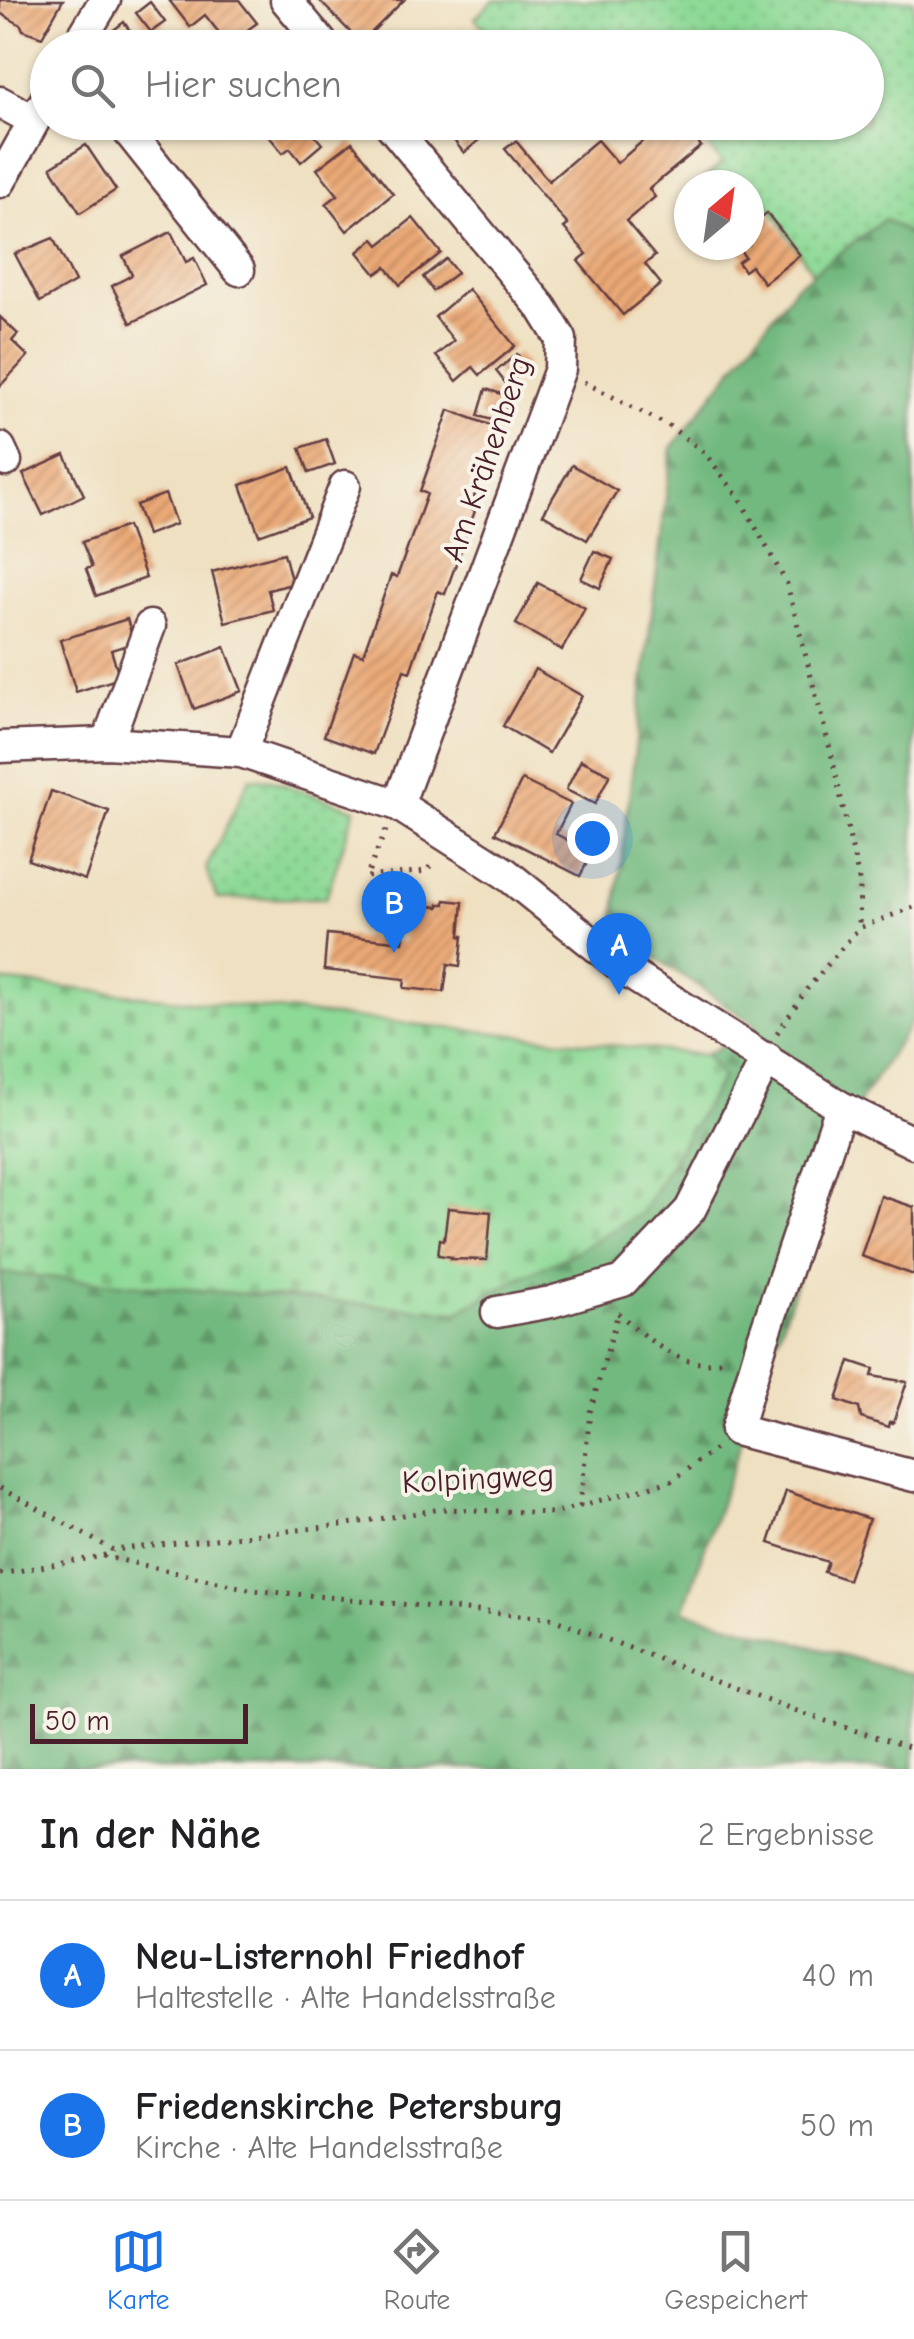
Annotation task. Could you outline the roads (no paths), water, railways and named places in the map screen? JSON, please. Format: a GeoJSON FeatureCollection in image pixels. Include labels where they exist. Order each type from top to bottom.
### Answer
{"type":"FeatureCollection","features":[{"type":"Feature","properties":{"kind":"street"},"geometry":{"type":"LineString","coordinates":[[87,30],[105,0]]}},
{"type":"Feature","properties":{"kind":"street"},"geometry":{"type":"LineString","coordinates":[[286,0],[311,30]]}},
{"type":"Feature","properties":{"kind":"street"},"geometry":{"type":"LineString","coordinates":[[0,102],[30,106]]}},
{"type":"Feature","properties":{"kind":"street"},"geometry":{"type":"LineString","coordinates":[[0,182],[30,126]]}},
{"type":"Feature","properties":{"kind":"street"},"geometry":{"type":"LineString","coordinates":[[134,140],[239,270]]}},
{"type":"Feature","properties":{"kind":"street","name":"Am Krähenberg"},"geometry":{"type":"LineString","coordinates":[[398,804],[560,369],[560,339],[542,308],[403,140]]}},
{"type":"Feature","properties":{"kind":"street"},"geometry":{"type":"LineString","coordinates":[[241,752],[346,486]]}},
{"type":"Feature","properties":{"kind":"street"},"geometry":{"type":"LineString","coordinates":[[108,743],[150,626]]}},
{"type":"Feature","properties":{"kind":"street"},"geometry":{"type":"LineString","coordinates":[[0,746],[108,743],[241,752],[398,804],[505,873],[632,975],[842,1107],[914,1143]]}},
{"type":"Feature","properties":{"kind":"street"},"geometry":{"type":"LineString","coordinates":[[497,1312],[551,1302],[622,1281],[690,1210],[764,1056]]}},
{"type":"Feature","properties":{"kind":"street"},"geometry":{"type":"LineString","coordinates":[[842,1107],[736,1430],[914,1476]]}},
{"type":"Feature","properties":{"kind":"place","name":"Friedenskirche Petersburg"},"geometry":{"type":"Point","coordinates":[394,953]}},
{"type":"Feature","properties":{"kind":"place","name":"Neu-Listernohl Friedhof"},"geometry":{"type":"Point","coordinates":[619,995]}}]}
